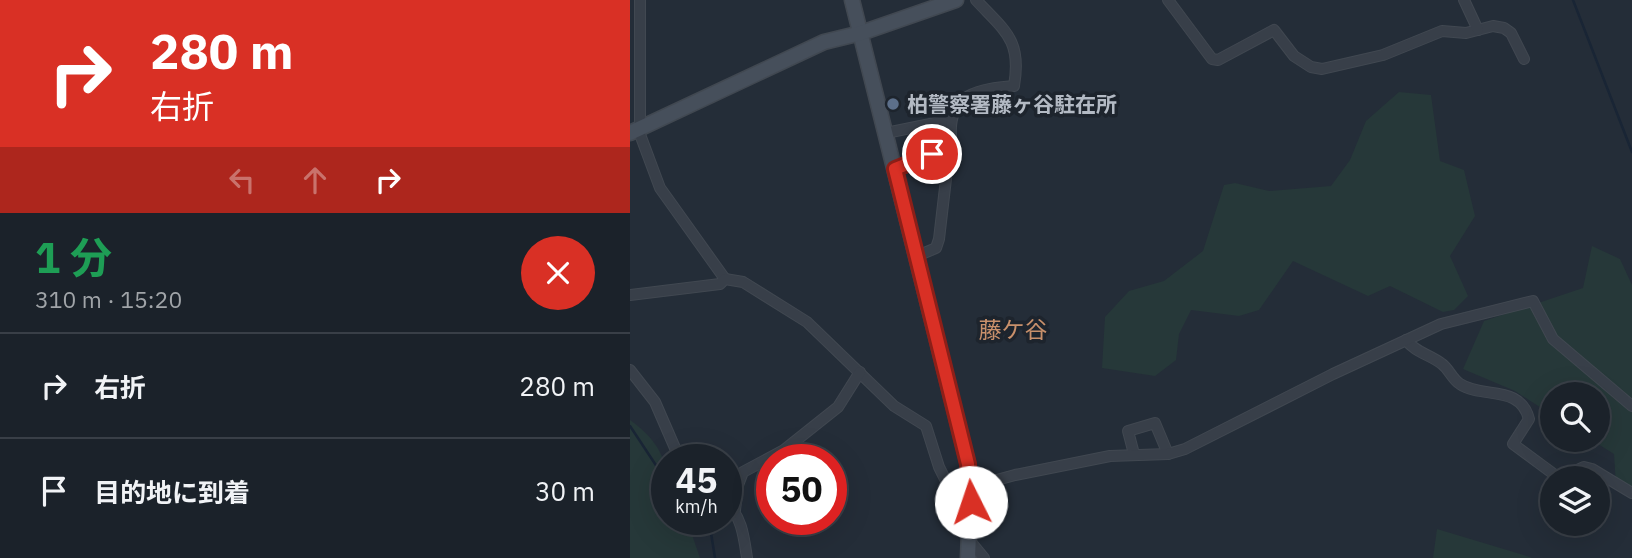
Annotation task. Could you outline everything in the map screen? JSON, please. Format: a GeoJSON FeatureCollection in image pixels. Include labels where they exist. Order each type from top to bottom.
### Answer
{"type":"FeatureCollection","features":[{"type":"Feature","properties":{"kind":"main road"},"geometry":{"type":"LineString","coordinates":[[852,0],[968,464],[971,487],[968,558]]}},
{"type":"Feature","properties":{"kind":"main road"},"geometry":{"type":"LineString","coordinates":[[636,130],[824,42],[861,33],[956,0]]}},
{"type":"Feature","properties":{"kind":"street"},"geometry":{"type":"LineString","coordinates":[[640,0],[636,130],[660,188],[725,279],[743,282],[807,322],[894,407],[926,426],[939,467],[970,536],[984,558]]}},
{"type":"Feature","properties":{"kind":"street"},"geometry":{"type":"LineString","coordinates":[[917,256],[936,248],[939,239],[950,147],[950,120],[962,101],[972,93],[1014,86],[1018,64],[1012,41],[976,0]]}},
{"type":"Feature","properties":{"kind":"street"},"geometry":{"type":"LineString","coordinates":[[1168,0],[1212,59],[1218,60],[1274,30],[1294,55],[1311,67],[1321,69],[1383,55],[1442,31],[1466,33],[1493,26],[1504,28],[1511,33],[1524,59]]}},
{"type":"Feature","properties":{"kind":"street"},"geometry":{"type":"LineString","coordinates":[[1464,0],[1478,30]]}},
{"type":"Feature","properties":{"kind":"street"},"geometry":{"type":"LineString","coordinates":[[886,133],[950,120]]}},
{"type":"Feature","properties":{"kind":"street"},"geometry":{"type":"LineString","coordinates":[[895,169],[950,147]]}},
{"type":"Feature","properties":{"kind":"street"},"geometry":{"type":"LineString","coordinates":[[630,295],[720,284],[725,279]]}},
{"type":"Feature","properties":{"kind":"street"},"geometry":{"type":"LineString","coordinates":[[971,487],[1014,475],[1134,454],[1168,454],[1185,449],[1406,340],[1458,319],[1533,301],[1553,339],[1632,407]]}},
{"type":"Feature","properties":{"kind":"street"},"geometry":{"type":"LineString","coordinates":[[1406,340],[1414,350],[1444,365],[1459,384],[1511,396],[1527,412],[1529,419],[1513,444],[1543,466]]}},
{"type":"Feature","properties":{"kind":"street"},"geometry":{"type":"LineString","coordinates":[[630,370],[655,402],[673,444]]}},
{"type":"Feature","properties":{"kind":"street"},"geometry":{"type":"LineString","coordinates":[[742,474],[784,450],[838,407],[860,372]]}},
{"type":"Feature","properties":{"kind":"street"},"geometry":{"type":"LineString","coordinates":[[1134,454],[1128,431],[1155,424],[1168,454]]}},
{"type":"Feature","properties":{"kind":"street"},"geometry":{"type":"LineString","coordinates":[[1610,481],[1632,493]]}},
{"type":"Feature","properties":{"kind":"street"},"geometry":{"type":"LineString","coordinates":[[739,535],[747,558]]}},
{"type":"Feature","properties":{"kind":"shaded area"},"geometry":{"type":"Polygon","coordinates":[[[1399,92],[1431,95],[1440,161],[1464,170],[1475,216],[1450,256],[1468,296],[1454,310],[1443,312],[1390,286],[1368,296],[1293,261],[1259,310],[1239,316],[1191,310],[1179,334],[1176,360],[1155,376],[1102,368],[1105,317],[1129,291],[1164,281],[1203,251],[1224,185],[1235,183],[1269,191],[1331,186],[1350,160],[1366,121],[1399,92]]]}},
{"type":"Feature","properties":{"kind":"shaded area"},"geometry":{"type":"Polygon","coordinates":[[[1592,246],[1620,259],[1632,285],[1632,489],[1616,486],[1614,454],[1610,452],[1610,382],[1540,382],[1540,407],[1515,391],[1463,369],[1484,321],[1583,288],[1592,246]]]}},
{"type":"Feature","properties":{"kind":"shaded area"},"geometry":{"type":"Polygon","coordinates":[[[630,420],[654,444],[651,444],[651,535],[692,535],[700,558],[630,558],[630,420]]]}},
{"type":"Feature","properties":{"kind":"shaded area"},"geometry":{"type":"Polygon","coordinates":[[[1437,529],[1530,557],[1532,558],[1433,558],[1437,529]]]}},
{"type":"Feature","properties":{"kind":"waterway"},"geometry":{"type":"LineString","coordinates":[[1573,0],[1632,152]]}},
{"type":"Feature","properties":{"kind":"waterway"},"geometry":{"type":"LineString","coordinates":[[630,426],[651,458]]}},
{"type":"Feature","properties":{"kind":"waterway"},"geometry":{"type":"LineString","coordinates":[[711,535],[715,558]]}},
{"type":"Feature","properties":{"kind":"place","name":"柏警察署藤ヶ谷駐在所"},"geometry":{"type":"Point","coordinates":[893,104]}},
{"type":"Feature","properties":{"kind":"district","name":"藤ケ谷"},"geometry":{"type":"Point","coordinates":[1013,329]}},
{"type":"Feature","properties":{"kind":"route"},"geometry":{"type":"LineString","coordinates":[[932,154],[895,169],[968,464],[971,502]]}}]}
